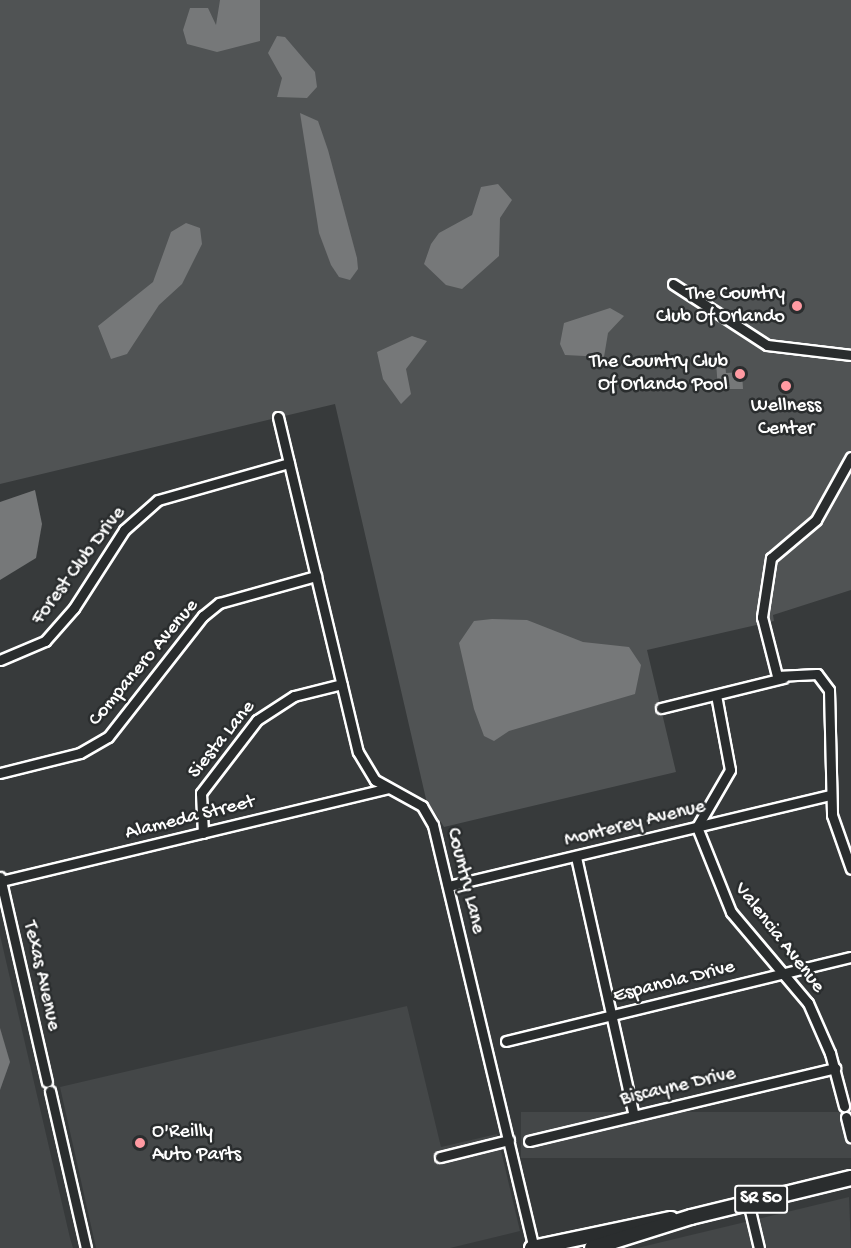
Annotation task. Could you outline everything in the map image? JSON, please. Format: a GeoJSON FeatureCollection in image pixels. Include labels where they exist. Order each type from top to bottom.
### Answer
{"type":"FeatureCollection","features":[{"type":"Feature","properties":{"kind":"highway","name":"SR 50"},"geometry":{"type":"LineString","coordinates":[[533,1248],[691,1216],[851,1178]]}},
{"type":"Feature","properties":{"kind":"highway","name":"SR 50"},"geometry":{"type":"LineString","coordinates":[[592,1248],[691,1216]]}},
{"type":"Feature","properties":{"kind":"street"},"geometry":{"type":"LineString","coordinates":[[673,285],[767,345],[851,355]]}},
{"type":"Feature","properties":{"kind":"street","name":"Country Lane"},"geometry":{"type":"LineString","coordinates":[[278,417],[358,752],[387,788],[412,798],[429,815],[448,886],[533,1248]]}},
{"type":"Feature","properties":{"kind":"street"},"geometry":{"type":"LineString","coordinates":[[783,678],[774,673],[762,623],[768,569],[777,550],[816,520],[851,457]]}},
{"type":"Feature","properties":{"kind":"street","name":"Forest Club Drive"},"geometry":{"type":"LineString","coordinates":[[0,660],[45,641],[74,608],[124,530],[158,500],[289,463]]}},
{"type":"Feature","properties":{"kind":"street","name":"Companero Avenue"},"geometry":{"type":"LineString","coordinates":[[0,773],[80,753],[108,737],[203,616],[219,603],[316,576]]}},
{"type":"Feature","properties":{"kind":"street"},"geometry":{"type":"LineString","coordinates":[[661,708],[812,673],[826,682],[830,795],[836,837],[851,869]]}},
{"type":"Feature","properties":{"kind":"street","name":"Siesta Lane"},"geometry":{"type":"LineString","coordinates":[[203,833],[201,793],[257,720],[294,696],[342,684]]}},
{"type":"Feature","properties":{"kind":"street"},"geometry":{"type":"LineString","coordinates":[[697,827],[730,770],[716,695]]}},
{"type":"Feature","properties":{"kind":"street","name":"Alameda Street"},"geometry":{"type":"LineString","coordinates":[[0,879],[387,788]]}},
{"type":"Feature","properties":{"kind":"street","name":"Monterey Avenue"},"geometry":{"type":"LineString","coordinates":[[448,886],[830,795]]}},
{"type":"Feature","properties":{"kind":"street","name":"Valencia Avenue"},"geometry":{"type":"LineString","coordinates":[[697,827],[731,912],[786,974],[808,1003],[835,1068],[844,1106]]}},
{"type":"Feature","properties":{"kind":"street"},"geometry":{"type":"LineString","coordinates":[[576,857],[634,1116]]}},
{"type":"Feature","properties":{"kind":"street","name":"Texas Avenue"},"geometry":{"type":"LineString","coordinates":[[0,879],[87,1248]]}},
{"type":"Feature","properties":{"kind":"street","name":"Espanola Drive"},"geometry":{"type":"LineString","coordinates":[[506,1041],[851,957]]}},
{"type":"Feature","properties":{"kind":"street","name":"Biscayne Drive"},"geometry":{"type":"LineString","coordinates":[[529,1141],[835,1068]]}},
{"type":"Feature","properties":{"kind":"street"},"geometry":{"type":"LineString","coordinates":[[846,1117],[851,1137]]}},
{"type":"Feature","properties":{"kind":"street"},"geometry":{"type":"LineString","coordinates":[[440,1157],[509,1140]]}},
{"type":"Feature","properties":{"kind":"street"},"geometry":{"type":"LineString","coordinates":[[748,1202],[759,1248]]}},
{"type":"Feature","properties":{"kind":"shaded area","name":"The Country Club Of Orlando"},"geometry":{"type":"Polygon","coordinates":[[[0,0],[851,0],[851,590],[773,615],[774,621],[647,650],[676,772],[444,827],[426,799],[335,404],[0,484],[0,0]]]}},
{"type":"Feature","properties":{"kind":"shaded area"},"geometry":{"type":"Polygon","coordinates":[[[220,0],[260,0],[260,41],[217,52],[187,44],[183,30],[190,8],[208,8],[216,25],[220,0]]]}},
{"type":"Feature","properties":{"kind":"shaded area"},"geometry":{"type":"Polygon","coordinates":[[[277,36],[285,37],[315,72],[317,87],[307,98],[277,97],[282,78],[268,53],[277,36]]]}},
{"type":"Feature","properties":{"kind":"shaded area"},"geometry":{"type":"Polygon","coordinates":[[[300,113],[318,121],[328,150],[357,258],[358,269],[350,280],[339,277],[331,265],[319,233],[300,113]]]}},
{"type":"Feature","properties":{"kind":"shaded area"},"geometry":{"type":"Polygon","coordinates":[[[498,184],[512,200],[500,218],[499,256],[462,289],[446,285],[424,264],[431,244],[439,233],[472,215],[481,187],[498,184]]]}},
{"type":"Feature","properties":{"kind":"shaded area"},"geometry":{"type":"Polygon","coordinates":[[[186,223],[200,228],[202,244],[182,284],[159,305],[127,354],[111,359],[98,326],[153,282],[171,232],[186,223]]]}},
{"type":"Feature","properties":{"kind":"shaded area"},"geometry":{"type":"Polygon","coordinates":[[[610,308],[624,316],[608,333],[604,357],[565,355],[560,344],[564,323],[610,308]]]}},
{"type":"Feature","properties":{"kind":"shaded area"},"geometry":{"type":"Polygon","coordinates":[[[412,336],[427,341],[406,369],[411,394],[401,404],[383,379],[377,352],[412,336]]]}},
{"type":"Feature","properties":{"kind":"shaded area","name":"The Country Club Of Orlando Pool"},"geometry":{"type":"Polygon","coordinates":[[[716,362],[725,362],[726,373],[742,372],[743,389],[718,389],[716,362]]]}},
{"type":"Feature","properties":{"kind":"shaded area"},"geometry":{"type":"Polygon","coordinates":[[[35,490],[42,524],[36,558],[0,580],[0,502],[35,490]]]}},
{"type":"Feature","properties":{"kind":"shaded area"},"geometry":{"type":"Polygon","coordinates":[[[527,620],[583,642],[629,647],[641,665],[635,694],[509,731],[494,741],[484,736],[474,709],[459,643],[474,621],[527,620]]]}},
{"type":"Feature","properties":{"kind":"shaded area"},"geometry":{"type":"Polygon","coordinates":[[[0,935],[70,1238],[73,1248],[0,1248],[0,935]]]}},
{"type":"Feature","properties":{"kind":"shaded area"},"geometry":{"type":"Polygon","coordinates":[[[407,1006],[441,1147],[497,1134],[520,1231],[450,1248],[96,1248],[60,1087],[407,1006]]]}},
{"type":"Feature","properties":{"kind":"shaded area"},"geometry":{"type":"Polygon","coordinates":[[[0,1028],[10,1062],[0,1090],[0,1028]]]}},
{"type":"Feature","properties":{"kind":"shaded area"},"geometry":{"type":"Polygon","coordinates":[[[521,1112],[851,1112],[851,1158],[521,1158],[521,1112]]]}},
{"type":"Feature","properties":{"kind":"shaded area"},"geometry":{"type":"Polygon","coordinates":[[[849,1197],[851,1248],[637,1248],[849,1197]]]}},
{"type":"Feature","properties":{"kind":"place","name":"The Country Club Of Orlando"},"geometry":{"type":"Point","coordinates":[797,306]}},
{"type":"Feature","properties":{"kind":"place","name":"The Country Club Of Orlando Pool"},"geometry":{"type":"Point","coordinates":[740,374]}},
{"type":"Feature","properties":{"kind":"place","name":"Wellness Center"},"geometry":{"type":"Point","coordinates":[786,386]}},
{"type":"Feature","properties":{"kind":"place","name":"O'Reilly Auto Parts"},"geometry":{"type":"Point","coordinates":[140,1143]}}]}
